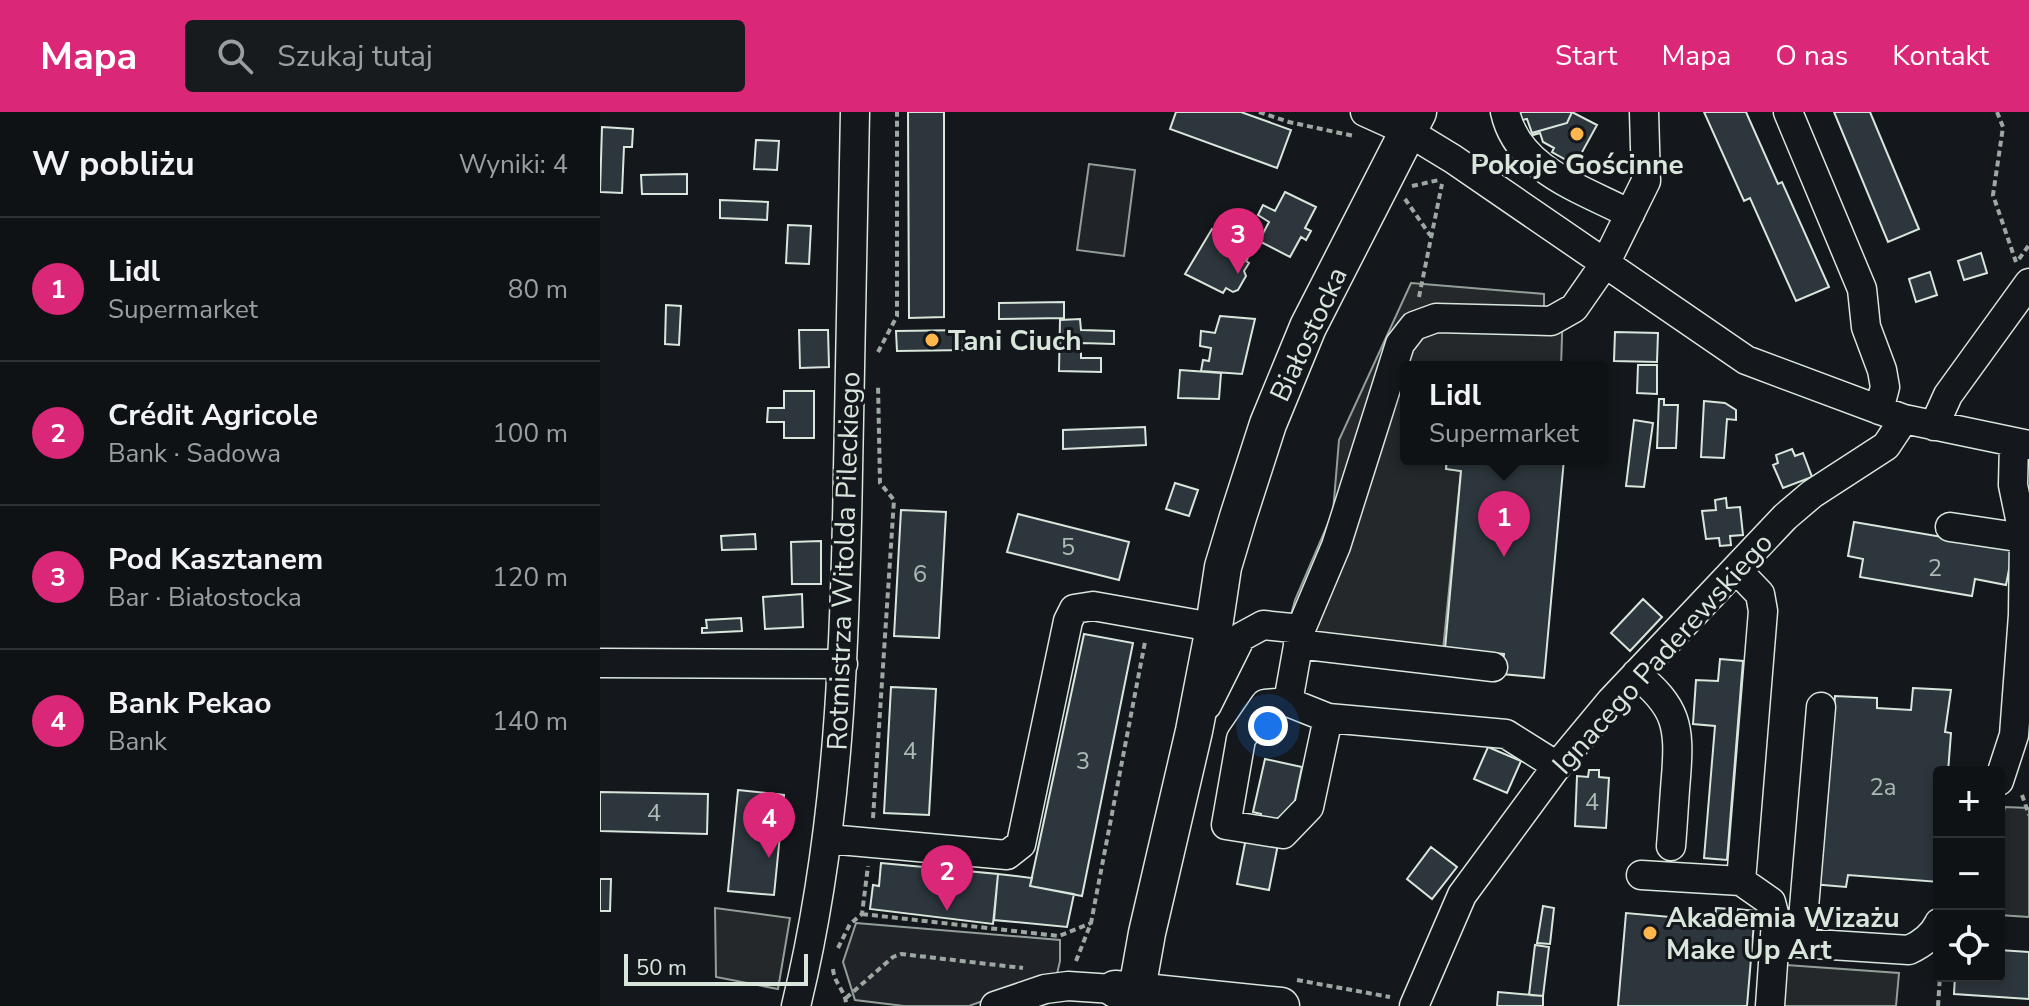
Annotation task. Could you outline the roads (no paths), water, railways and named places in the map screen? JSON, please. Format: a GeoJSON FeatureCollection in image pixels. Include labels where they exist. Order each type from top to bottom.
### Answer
{"type":"FeatureCollection","features":[{"type":"Feature","properties":{"kind":"main road","name":"Białostocka"},"geometry":{"type":"LineString","coordinates":[[1123,998],[1147,933],[1194,731],[1223,567],[1268,424],[1308,327],[1412,122]]}},
{"type":"Feature","properties":{"kind":"main road","name":"Białostocka"},"geometry":{"type":"LineString","coordinates":[[1123,998],[1179,621],[1223,567]]}},
{"type":"Feature","properties":{"kind":"main road"},"geometry":{"type":"LineString","coordinates":[[1123,998],[1281,1006]]}},
{"type":"Feature","properties":{"kind":"street","name":"Rotmistrza Witolda Pileckiego"},"geometry":{"type":"LineString","coordinates":[[796,1006],[813,936],[828,839],[843,664],[855,112]]}},
{"type":"Feature","properties":{"kind":"street"},"geometry":{"type":"LineString","coordinates":[[1505,112],[1510,133],[1528,156],[1546,171],[1630,214]]}},
{"type":"Feature","properties":{"kind":"street"},"geometry":{"type":"LineString","coordinates":[[1288,702],[1300,637],[1336,546],[1400,344],[1414,326],[1436,318],[1551,321],[1574,308],[1606,262],[1646,181],[1644,112]]}},
{"type":"Feature","properties":{"kind":"street"},"geometry":{"type":"LineString","coordinates":[[1788,112],[1862,289],[1866,327],[1882,370],[1891,414]]}},
{"type":"Feature","properties":{"kind":"street"},"geometry":{"type":"LineString","coordinates":[[1362,125],[1412,122],[1453,159],[1746,360],[1891,414],[2022,444],[2013,485],[2024,538],[2023,615],[2014,735],[2004,766]]}},
{"type":"Feature","properties":{"kind":"street"},"geometry":{"type":"LineString","coordinates":[[1934,426],[1948,395],[2023,273]]}},
{"type":"Feature","properties":{"kind":"street","name":"Ignacego Paderewskiego"},"geometry":{"type":"LineString","coordinates":[[1414,1006],[1462,895],[1557,766],[1636,674],[1785,517],[1812,494],[1886,446],[1891,414]]}},
{"type":"Feature","properties":{"kind":"street"},"geometry":{"type":"LineString","coordinates":[[1950,527],[2024,538]]}},
{"type":"Feature","properties":{"kind":"street"},"geometry":{"type":"LineString","coordinates":[[1737,570],[1760,594],[1763,611],[1741,881]]}},
{"type":"Feature","properties":{"kind":"street"},"geometry":{"type":"LineString","coordinates":[[828,839],[1007,855],[1021,844],[1068,621],[1074,609],[1093,606],[1179,621]]}},
{"type":"Feature","properties":{"kind":"street"},"geometry":{"type":"LineString","coordinates":[[1194,731],[1241,637],[1263,625],[1300,637],[1493,667]]}},
{"type":"Feature","properties":{"kind":"street"},"geometry":{"type":"LineString","coordinates":[[600,663],[843,664]]}},
{"type":"Feature","properties":{"kind":"street"},"geometry":{"type":"LineString","coordinates":[[1636,674],[1657,691],[1668,707],[1679,739],[1671,846]]}},
{"type":"Feature","properties":{"kind":"street"},"geometry":{"type":"LineString","coordinates":[[1328,718],[1309,807],[1283,834],[1226,825],[1241,739],[1265,704],[1288,702],[1328,718],[1506,734],[1557,766]]}},
{"type":"Feature","properties":{"kind":"street"},"geometry":{"type":"LineString","coordinates":[[1770,1006],[1788,942],[1821,707]]}},
{"type":"Feature","properties":{"kind":"street"},"geometry":{"type":"LineString","coordinates":[[1641,875],[1741,881],[1771,902],[1776,921],[1788,942]]}},
{"type":"Feature","properties":{"kind":"street"},"geometry":{"type":"LineString","coordinates":[[1788,942],[1909,950],[1923,944],[1933,933]]}},
{"type":"Feature","properties":{"kind":"street"},"geometry":{"type":"LineString","coordinates":[[995,1006],[1057,987],[1123,998]]}},
{"type":"Feature","properties":{"kind":"place","name":"Pokoje Gościnne"},"geometry":{"type":"Point","coordinates":[1577,134]}},
{"type":"Feature","properties":{"kind":"place","name":"Pod Kasztanem"},"geometry":{"type":"Point","coordinates":[1238,274]}},
{"type":"Feature","properties":{"kind":"place","name":"Tani Ciuch"},"geometry":{"type":"Point","coordinates":[932,340]}},
{"type":"Feature","properties":{"kind":"place","name":"Lidl"},"geometry":{"type":"Point","coordinates":[1504,557]}},
{"type":"Feature","properties":{"kind":"place","name":"Bank Pekao"},"geometry":{"type":"Point","coordinates":[769,858]}},
{"type":"Feature","properties":{"kind":"place","name":"Crédit Agricole"},"geometry":{"type":"Point","coordinates":[947,911]}},
{"type":"Feature","properties":{"kind":"place","name":"Akademia Wizażu Make Up Art"},"geometry":{"type":"Point","coordinates":[1650,933]}}]}
